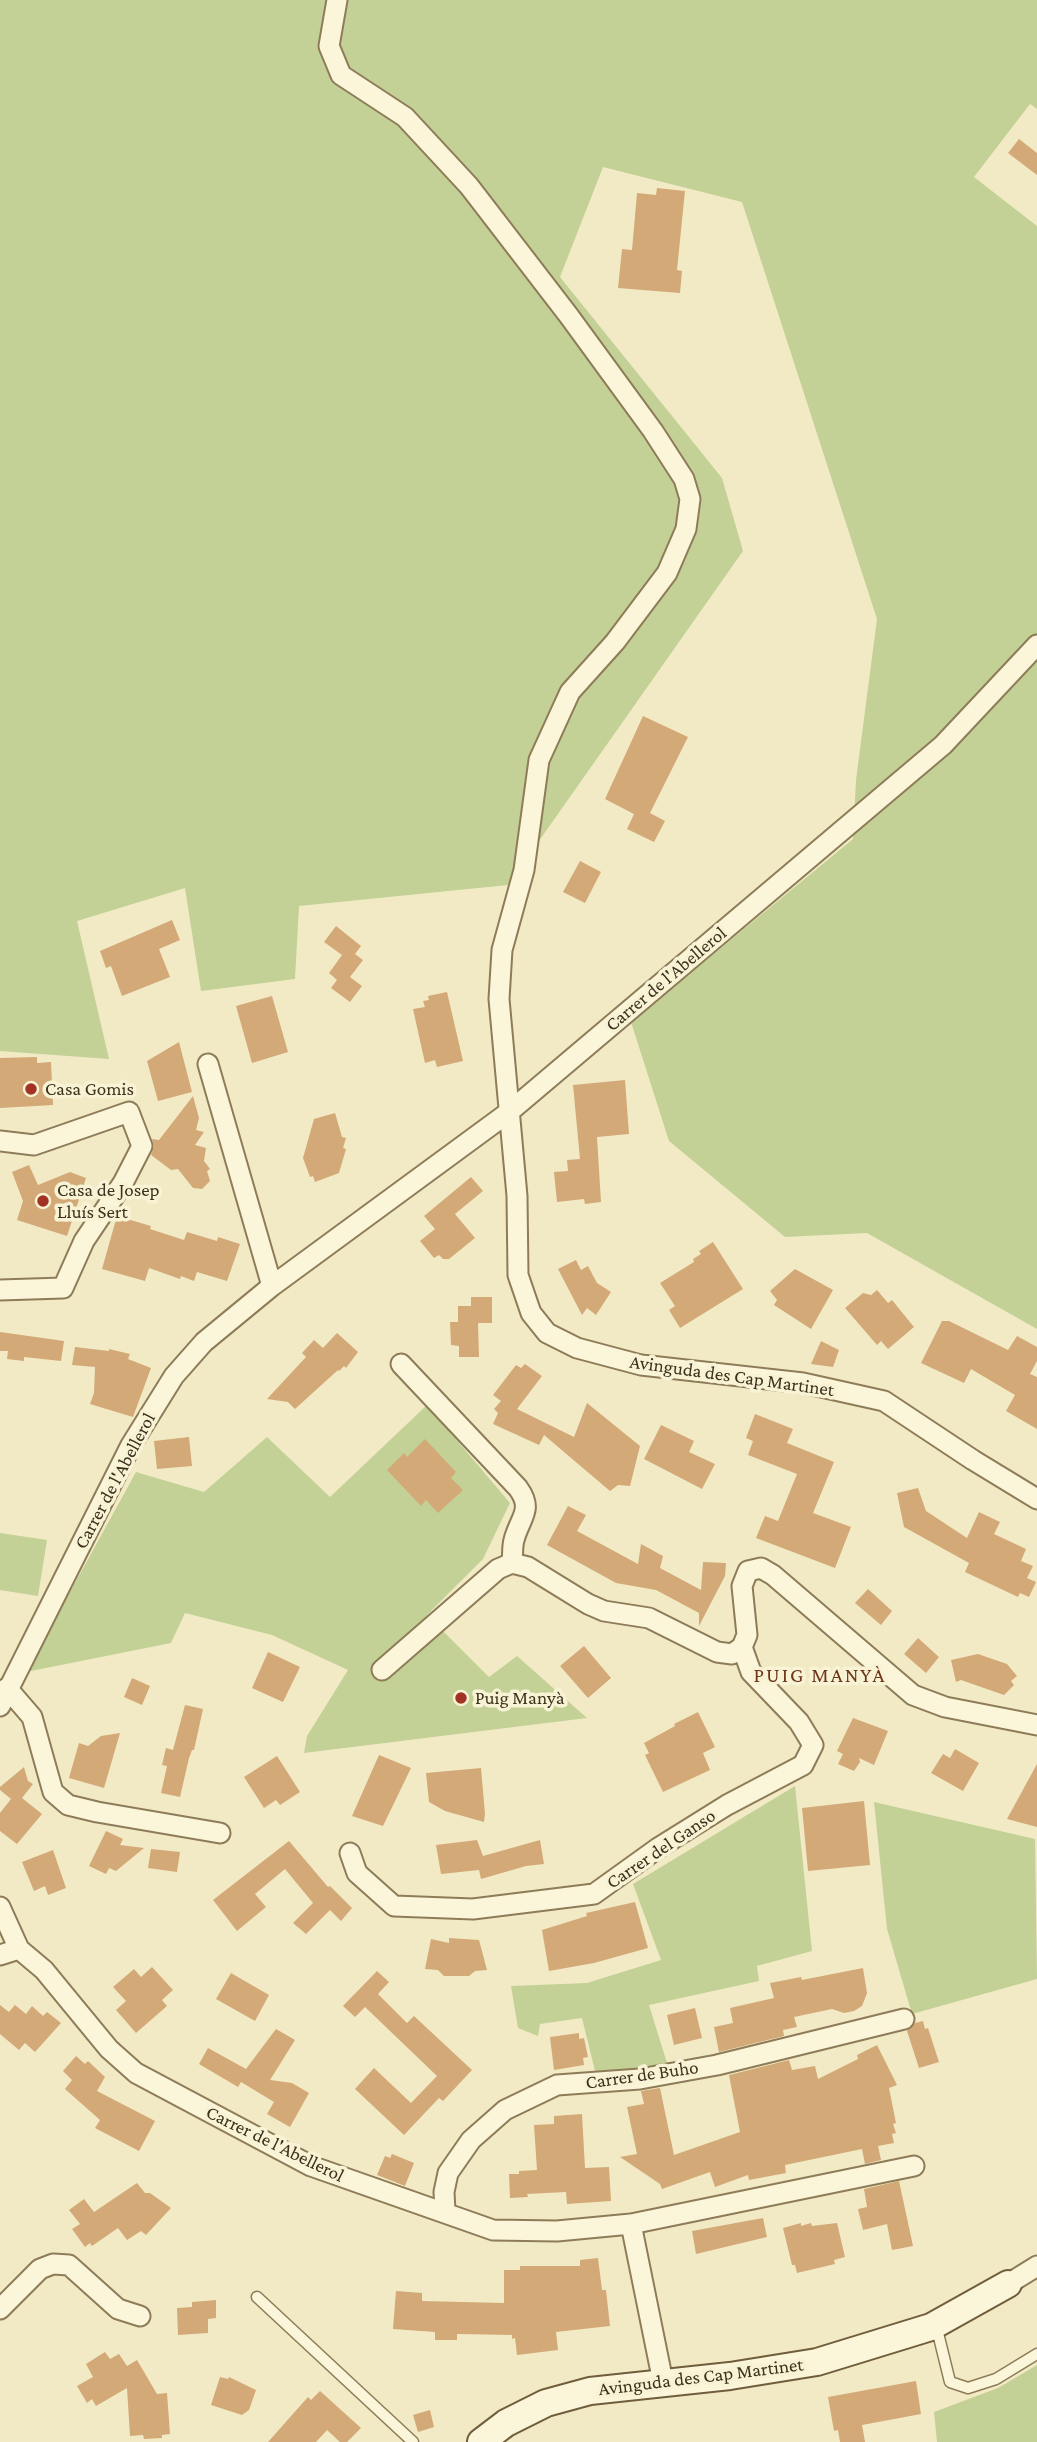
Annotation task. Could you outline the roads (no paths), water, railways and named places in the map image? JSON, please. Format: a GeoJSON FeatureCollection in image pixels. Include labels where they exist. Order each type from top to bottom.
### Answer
{"type":"FeatureCollection","features":[{"type":"Feature","properties":{"kind":"street","name":"Avinguda des Cap Martinet"},"geometry":{"type":"LineString","coordinates":[[337,0],[329,46],[341,75],[405,117],[469,186],[653,431],[684,478],[690,499],[686,529],[667,573],[615,642],[570,692],[539,760],[524,870],[502,950],[499,999],[517,1196],[518,1276],[531,1313],[547,1333],[577,1348],[641,1365],[803,1382],[884,1401],[972,1460],[1037,1499]]}},
{"type":"Feature","properties":{"kind":"street","name":"Carrer de l'Abellerol"},"geometry":{"type":"LineString","coordinates":[[4,1697],[131,1445],[174,1376],[204,1342],[272,1286],[509,1112],[943,745],[1037,645]]}},
{"type":"Feature","properties":{"kind":"street"},"geometry":{"type":"LineString","coordinates":[[208,1064],[272,1286]]}},
{"type":"Feature","properties":{"kind":"street"},"geometry":{"type":"LineString","coordinates":[[0,1141],[34,1145],[129,1112],[142,1146],[123,1183],[84,1241],[63,1288],[0,1290]]}},
{"type":"Feature","properties":{"kind":"street"},"geometry":{"type":"LineString","coordinates":[[401,1364],[526,1499],[526,1509],[513,1542],[512,1563]]}},
{"type":"Feature","properties":{"kind":"street"},"geometry":{"type":"LineString","coordinates":[[382,1670],[498,1569],[512,1563],[528,1567],[604,1611],[649,1618],[717,1652],[732,1654],[742,1647],[747,1635],[742,1586],[748,1572],[761,1568],[773,1575],[913,1695],[945,1707],[1037,1726]]}},
{"type":"Feature","properties":{"kind":"street","name":"Carrer del Ganso"},"geometry":{"type":"LineString","coordinates":[[350,1853],[357,1873],[394,1906],[472,1909],[594,1894],[658,1848],[727,1805],[803,1765],[813,1745],[799,1722],[751,1672],[742,1647]]}},
{"type":"Feature","properties":{"kind":"street"},"geometry":{"type":"LineString","coordinates":[[4,1697],[32,1717],[53,1792],[68,1805],[220,1833]]}},
{"type":"Feature","properties":{"kind":"street","name":"Carrer de l'Abellerol"},"geometry":{"type":"LineString","coordinates":[[0,1907],[19,1949],[44,1970],[109,2049],[136,2073],[311,2166],[493,2230],[557,2231],[631,2224],[914,2166]]}},
{"type":"Feature","properties":{"kind":"street"},"geometry":{"type":"LineString","coordinates":[[0,1955],[19,1949]]}},
{"type":"Feature","properties":{"kind":"street","name":"Carrer de Buho"},"geometry":{"type":"LineString","coordinates":[[445,2211],[444,2192],[448,2174],[471,2140],[505,2110],[557,2085],[640,2079],[717,2065],[904,2019]]}},
{"type":"Feature","properties":{"kind":"street"},"geometry":{"type":"LineString","coordinates":[[631,2224],[663,2382]]}},
{"type":"Feature","properties":{"kind":"street"},"geometry":{"type":"LineString","coordinates":[[0,2309],[40,2269],[53,2264],[69,2265],[118,2309],[140,2316]]}},
{"type":"Feature","properties":{"kind":"street","name":"Avinguda des Cap Martinet"},"geometry":{"type":"LineString","coordinates":[[481,2442],[506,2423],[547,2403],[590,2391],[730,2376],[817,2362],[936,2325],[1037,2266]]}},
{"type":"Feature","properties":{"kind":"lane"},"geometry":{"type":"LineString","coordinates":[[257,2297],[413,2442]]}},
{"type":"Feature","properties":{"kind":"lane"},"geometry":{"type":"LineString","coordinates":[[936,2325],[950,2382],[968,2388],[996,2379],[1037,2354]]}},
{"type":"Feature","properties":{"kind":"place","name":"Casa Gomis"},"geometry":{"type":"Point","coordinates":[31,1089]}},
{"type":"Feature","properties":{"kind":"place","name":"Casa de Josep Lluís Sert"},"geometry":{"type":"Point","coordinates":[43,1201]}},
{"type":"Feature","properties":{"kind":"place","name":"Puig Manyà"},"geometry":{"type":"Point","coordinates":[461,1698]}},
{"type":"Feature","properties":{"kind":"district","name":"PUIG MANYÀ"},"geometry":{"type":"Point","coordinates":[820,1676]}}]}
